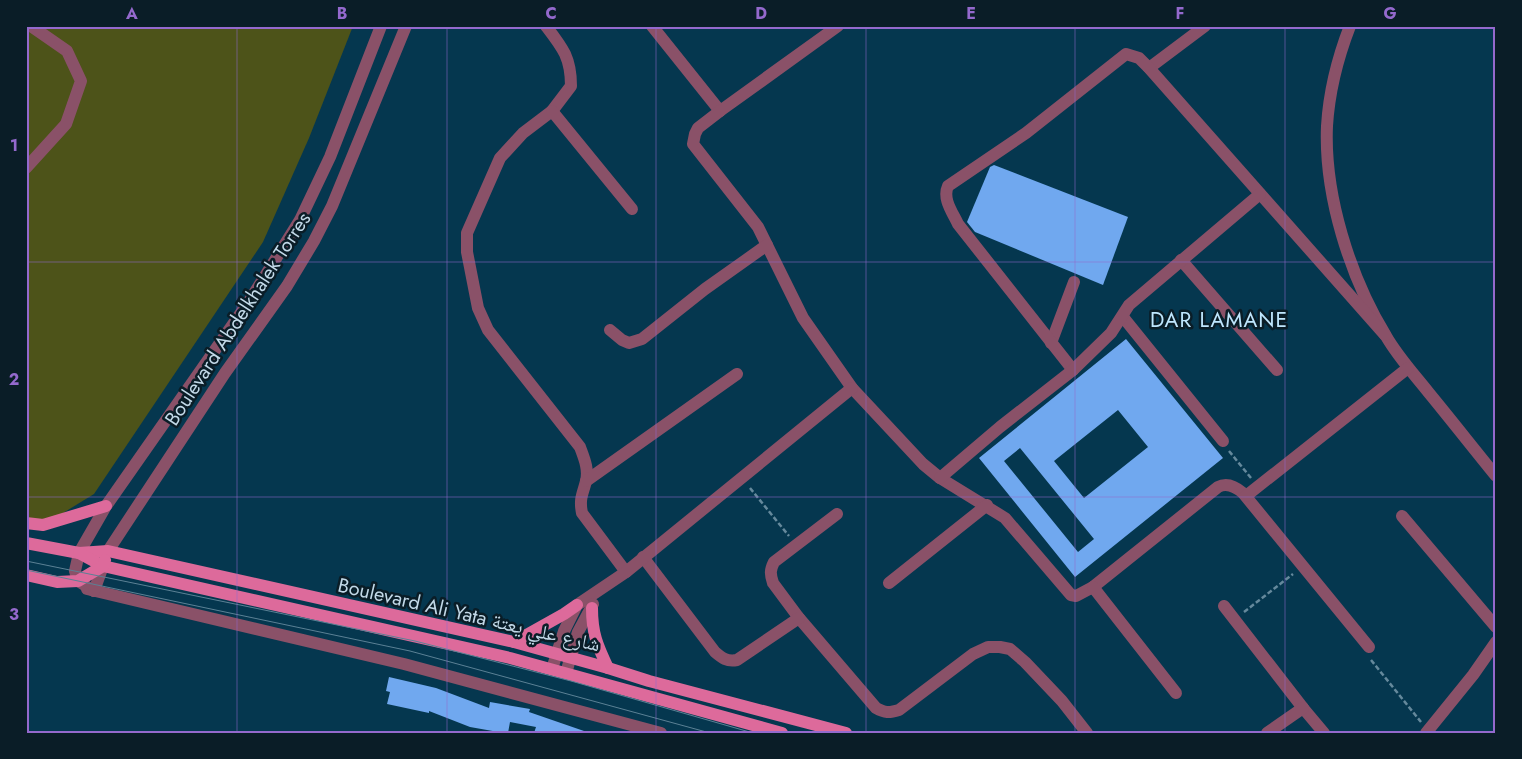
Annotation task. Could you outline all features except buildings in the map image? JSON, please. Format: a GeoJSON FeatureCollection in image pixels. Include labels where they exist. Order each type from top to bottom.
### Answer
{"type":"FeatureCollection","features":[{"type":"Feature","properties":{"kind":"main road"},"geometry":{"type":"LineString","coordinates":[[26,524],[42,525],[106,506]]}},
{"type":"Feature","properties":{"kind":"main road","name":"Boulevard Ali Yata شارع علي يعتة"},"geometry":{"type":"LineString","coordinates":[[26,543],[79,553],[108,551],[514,642],[649,681],[846,733]]}},
{"type":"Feature","properties":{"kind":"main road","name":"Boulevard Abdelkhalek Torres"},"geometry":{"type":"LineString","coordinates":[[104,566],[108,551]]}},
{"type":"Feature","properties":{"kind":"main road","name":"Boulevard Ali Yata شارع علي يعتة"},"geometry":{"type":"LineString","coordinates":[[79,553],[104,566],[552,669],[782,733]]}},
{"type":"Feature","properties":{"kind":"main road"},"geometry":{"type":"LineString","coordinates":[[26,575],[57,582],[78,581],[104,566]]}},
{"type":"Feature","properties":{"kind":"main road"},"geometry":{"type":"LineString","coordinates":[[514,642],[577,605]]}},
{"type":"Feature","properties":{"kind":"main road"},"geometry":{"type":"LineString","coordinates":[[592,608],[592,627],[595,639],[608,668]]}},
{"type":"Feature","properties":{"kind":"street"},"geometry":{"type":"LineString","coordinates":[[26,168],[66,124],[81,81],[67,51],[31,26]]}},
{"type":"Feature","properties":{"kind":"street","name":"Boulevard Abdelkhalek Torres"},"geometry":{"type":"LineString","coordinates":[[78,581],[76,571],[79,553],[106,506],[250,300],[300,220],[330,157],[381,26]]}},
{"type":"Feature","properties":{"kind":"street","name":"Boulevard Abdelkhalek Torres"},"geometry":{"type":"LineString","coordinates":[[108,551],[225,373],[287,286],[314,241],[332,206],[406,26]]}},
{"type":"Feature","properties":{"kind":"street"},"geometry":{"type":"LineString","coordinates":[[546,26],[561,46],[569,61],[571,86],[552,111],[523,133],[500,158],[467,232],[466,243],[478,308],[488,330],[580,447],[585,460],[586,481],[581,494],[580,504],[582,512],[626,572]]}},
{"type":"Feature","properties":{"kind":"street"},"geometry":{"type":"LineString","coordinates":[[652,26],[720,111]]}},
{"type":"Feature","properties":{"kind":"street"},"geometry":{"type":"LineString","coordinates":[[838,26],[698,128],[693,144],[758,227],[803,318],[852,388],[923,464],[940,478],[987,505],[1005,518],[1068,593],[1076,596],[1093,588],[1221,485],[1234,487],[1246,496],[1369,647]]}},
{"type":"Feature","properties":{"kind":"street"},"geometry":{"type":"LineString","coordinates":[[1149,68],[1205,26]]}},
{"type":"Feature","properties":{"kind":"street"},"geometry":{"type":"LineString","coordinates":[[1350,26],[1331,95],[1327,126],[1330,176],[1349,259],[1362,292],[1385,335]]}},
{"type":"Feature","properties":{"kind":"street"},"geometry":{"type":"LineString","coordinates":[[1073,370],[958,224],[945,192],[948,186],[1026,133],[1126,54],[1139,58],[1149,68],[1385,335],[1408,368],[1496,476]]}},
{"type":"Feature","properties":{"kind":"street"},"geometry":{"type":"LineString","coordinates":[[552,111],[632,209]]}},
{"type":"Feature","properties":{"kind":"street"},"geometry":{"type":"LineString","coordinates":[[940,478],[1000,427],[1073,370],[1111,333],[1129,305],[1260,194]]}},
{"type":"Feature","properties":{"kind":"street"},"geometry":{"type":"LineString","coordinates":[[610,330],[629,343],[642,339],[705,289],[767,245]]}},
{"type":"Feature","properties":{"kind":"street"},"geometry":{"type":"LineString","coordinates":[[1182,260],[1277,370]]}},
{"type":"Feature","properties":{"kind":"street"},"geometry":{"type":"LineString","coordinates":[[1051,343],[1074,282]]}},
{"type":"Feature","properties":{"kind":"street"},"geometry":{"type":"LineString","coordinates":[[1123,316],[1222,441]]}},
{"type":"Feature","properties":{"kind":"street"},"geometry":{"type":"LineString","coordinates":[[1246,496],[1408,368]]}},
{"type":"Feature","properties":{"kind":"street"},"geometry":{"type":"LineString","coordinates":[[586,481],[737,374]]}},
{"type":"Feature","properties":{"kind":"street"},"geometry":{"type":"LineString","coordinates":[[552,669],[564,631],[577,605],[626,572],[852,388]]}},
{"type":"Feature","properties":{"kind":"street"},"geometry":{"type":"LineString","coordinates":[[889,583],[987,505]]}},
{"type":"Feature","properties":{"kind":"street"},"geometry":{"type":"LineString","coordinates":[[837,514],[774,562],[770,569],[773,582],[799,618],[876,708],[890,713],[899,710],[974,654],[988,647],[1000,647],[1010,649],[1024,662],[1062,701],[1087,733]]}},
{"type":"Feature","properties":{"kind":"street"},"geometry":{"type":"LineString","coordinates":[[1402,516],[1496,627]]}},
{"type":"Feature","properties":{"kind":"street"},"geometry":{"type":"LineString","coordinates":[[643,557],[715,652],[723,659],[737,660],[799,618]]}},
{"type":"Feature","properties":{"kind":"street"},"geometry":{"type":"LineString","coordinates":[[94,591],[104,566]]}},
{"type":"Feature","properties":{"kind":"street"},"geometry":{"type":"LineString","coordinates":[[78,581],[94,591]]}},
{"type":"Feature","properties":{"kind":"street"},"geometry":{"type":"LineString","coordinates":[[57,582],[404,664],[661,733]]}},
{"type":"Feature","properties":{"kind":"street"},"geometry":{"type":"LineString","coordinates":[[1093,588],[1176,694]]}},
{"type":"Feature","properties":{"kind":"street"},"geometry":{"type":"LineString","coordinates":[[566,673],[578,632],[592,608],[598,592]]}},
{"type":"Feature","properties":{"kind":"street"},"geometry":{"type":"LineString","coordinates":[[1224,606],[1302,708],[1324,733]]}},
{"type":"Feature","properties":{"kind":"street"},"geometry":{"type":"LineString","coordinates":[[1427,732],[1473,675],[1496,642]]}},
{"type":"Feature","properties":{"kind":"street"},"geometry":{"type":"LineString","coordinates":[[1267,733],[1302,708]]}},
{"type":"Feature","properties":{"kind":"path"},"geometry":{"type":"LineString","coordinates":[[1222,441],[1258,487]]}},
{"type":"Feature","properties":{"kind":"path"},"geometry":{"type":"LineString","coordinates":[[742,478],[796,545]]}},
{"type":"Feature","properties":{"kind":"path"},"geometry":{"type":"LineString","coordinates":[[1234,619],[1302,567]]}},
{"type":"Feature","properties":{"kind":"path"},"geometry":{"type":"LineString","coordinates":[[1369,647],[1371,659],[1427,732]]}},
{"type":"Feature","properties":{"kind":"green space"},"geometry":{"type":"Polygon","coordinates":[[[26,26],[353,26],[309,138],[263,242],[94,494],[50,521],[26,519],[26,26]]]}},
{"type":"Feature","properties":{"kind":"tram line"},"geometry":{"type":"LineString","coordinates":[[26,561],[415,641],[571,681],[753,733]]}},
{"type":"Feature","properties":{"kind":"tram line"},"geometry":{"type":"LineString","coordinates":[[26,570],[410,651],[710,733]]}},
{"type":"Feature","properties":{"kind":"district","name":"DAR LAMANE"},"geometry":{"type":"Point","coordinates":[1219,320]}}]}
